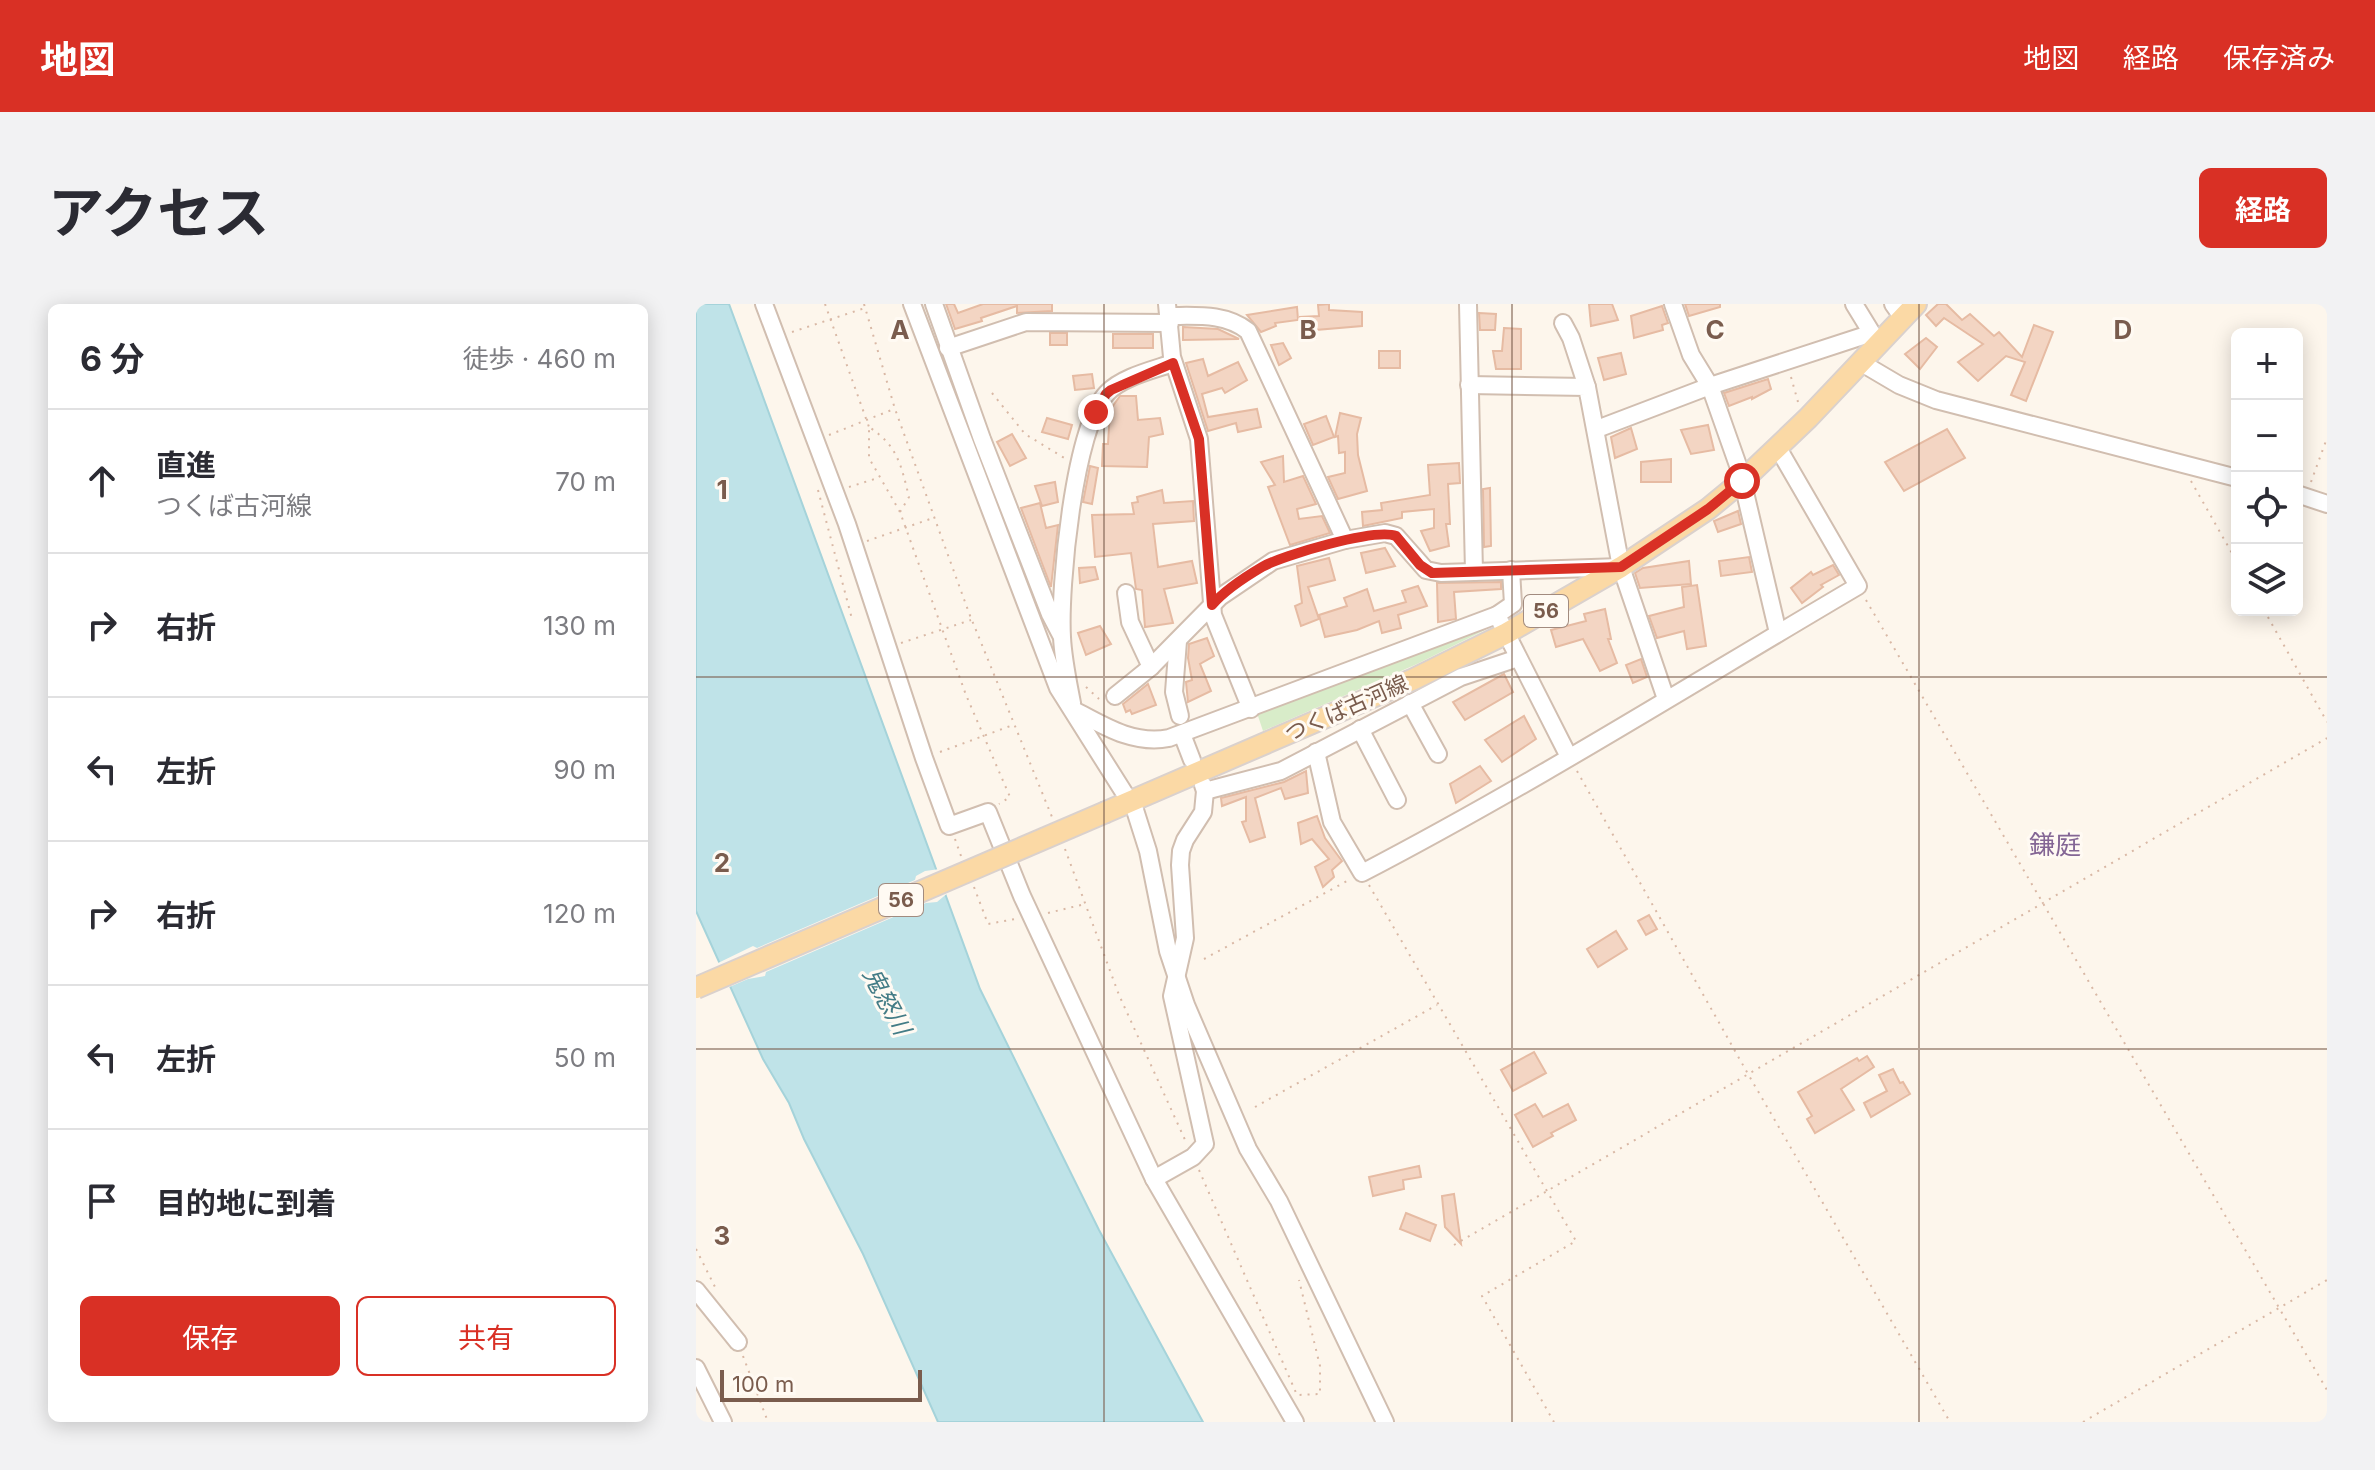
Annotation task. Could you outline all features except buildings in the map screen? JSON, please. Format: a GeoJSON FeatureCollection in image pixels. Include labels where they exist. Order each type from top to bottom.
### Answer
{"type":"FeatureCollection","features":[{"type":"Feature","properties":{"kind":"main road","name":"つくば古河線"},"geometry":{"type":"LineString","coordinates":[[696,988],[1414,679],[1502,624],[1621,567],[1697,516],[1742,481],[1808,418],[1904,309]]}},
{"type":"Feature","properties":{"kind":"street"},"geometry":{"type":"LineString","coordinates":[[764,304],[854,546],[949,826],[988,812],[1032,916],[1154,1179],[1295,1422]]}},
{"type":"Feature","properties":{"kind":"street"},"geometry":{"type":"LineString","coordinates":[[912,304],[1064,700],[1073,709],[1131,801],[1148,851],[1176,981],[1248,1149],[1279,1201],[1385,1422]]}},
{"type":"Feature","properties":{"kind":"street"},"geometry":{"type":"LineString","coordinates":[[934,304],[1050,614],[1062,636]]}},
{"type":"Feature","properties":{"kind":"street"},"geometry":{"type":"LineString","coordinates":[[1468,304],[1474,572]]}},
{"type":"Feature","properties":{"kind":"street"},"geometry":{"type":"LineString","coordinates":[[1673,304],[1691,355],[1710,386],[1742,481],[1778,633]]}},
{"type":"Feature","properties":{"kind":"street"},"geometry":{"type":"LineString","coordinates":[[1597,429],[1787,360],[1877,338],[1854,304]]}},
{"type":"Feature","properties":{"kind":"street"},"geometry":{"type":"LineString","coordinates":[[948,348],[1026,322],[1169,314],[1219,317],[1241,325],[1248,331],[1345,540]]}},
{"type":"Feature","properties":{"kind":"street"},"geometry":{"type":"LineString","coordinates":[[1169,314],[1173,363],[1199,439],[1213,615],[1251,709]]}},
{"type":"Feature","properties":{"kind":"street"},"geometry":{"type":"LineString","coordinates":[[1563,323],[1587,387],[1597,429],[1621,567],[1666,699]]}},
{"type":"Feature","properties":{"kind":"street"},"geometry":{"type":"LineString","coordinates":[[1860,362],[1899,385],[1936,400],[2231,477]]}},
{"type":"Feature","properties":{"kind":"street"},"geometry":{"type":"LineString","coordinates":[[1073,709],[1062,636],[1069,523],[1078,464],[1106,394],[1120,384],[1173,363]]}},
{"type":"Feature","properties":{"kind":"street"},"geometry":{"type":"LineString","coordinates":[[1469,385],[1587,387]]}},
{"type":"Feature","properties":{"kind":"street"},"geometry":{"type":"LineString","coordinates":[[1316,752],[1332,822],[1362,873],[1569,757],[1858,586],[1778,448]]}},
{"type":"Feature","properties":{"kind":"street"},"geometry":{"type":"LineString","coordinates":[[2303,496],[2327,504]]}},
{"type":"Feature","properties":{"kind":"street"},"geometry":{"type":"LineString","coordinates":[[1115,696],[1151,667],[1212,605],[1241,581],[1273,561],[1345,540],[1392,534],[1426,570],[1441,573],[1621,567]]}},
{"type":"Feature","properties":{"kind":"street"},"geometry":{"type":"LineString","coordinates":[[1073,709],[1139,740],[1158,740],[1182,734],[1502,624],[1513,604],[1511,570]]}},
{"type":"Feature","properties":{"kind":"street"},"geometry":{"type":"LineString","coordinates":[[1126,593],[1130,622],[1151,667]]}},
{"type":"Feature","properties":{"kind":"street"},"geometry":{"type":"LineString","coordinates":[[1502,624],[1569,757]]}},
{"type":"Feature","properties":{"kind":"street"},"geometry":{"type":"LineString","coordinates":[[1178,641],[1174,692],[1180,716]]}},
{"type":"Feature","properties":{"kind":"street"},"geometry":{"type":"LineString","coordinates":[[1154,1179],[1193,1157],[1205,1144],[1172,996],[1185,938],[1181,851],[1203,812],[1204,788],[1281,771],[1461,677],[1518,658]]}},
{"type":"Feature","properties":{"kind":"street"},"geometry":{"type":"LineString","coordinates":[[1410,703],[1438,754]]}},
{"type":"Feature","properties":{"kind":"street"},"geometry":{"type":"LineString","coordinates":[[1360,729],[1397,800]]}},
{"type":"Feature","properties":{"kind":"street"},"geometry":{"type":"LineString","coordinates":[[1182,734],[1192,760]]}},
{"type":"Feature","properties":{"kind":"street"},"geometry":{"type":"LineString","coordinates":[[696,1290],[738,1342]]}},
{"type":"Feature","properties":{"kind":"street"},"geometry":{"type":"LineString","coordinates":[[696,1368],[723,1422]]}},
{"type":"Feature","properties":{"kind":"path"},"geometry":{"type":"LineString","coordinates":[[825,304],[869,427],[869,458],[900,512],[966,695],[1010,797],[988,812]]}},
{"type":"Feature","properties":{"kind":"path"},"geometry":{"type":"LineString","coordinates":[[791,333],[864,306],[895,409],[934,517],[1051,816]]}},
{"type":"Feature","properties":{"kind":"path"},"geometry":{"type":"LineString","coordinates":[[1787,360],[1801,411],[1808,418]]}},
{"type":"Feature","properties":{"kind":"path"},"geometry":{"type":"LineString","coordinates":[[992,393],[1025,434],[1078,464]]}},
{"type":"Feature","properties":{"kind":"path"},"geometry":{"type":"LineString","coordinates":[[827,437],[895,409]]}},
{"type":"Feature","properties":{"kind":"path"},"geometry":{"type":"LineString","coordinates":[[869,427],[887,438],[902,467],[909,497],[900,512]]}},
{"type":"Feature","properties":{"kind":"path"},"geometry":{"type":"LineString","coordinates":[[2303,491],[2327,438]]}},
{"type":"Feature","properties":{"kind":"path"},"geometry":{"type":"LineString","coordinates":[[2191,468],[2191,480],[2231,551]]}},
{"type":"Feature","properties":{"kind":"path"},"geometry":{"type":"LineString","coordinates":[[822,480],[817,493],[852,619]]}},
{"type":"Feature","properties":{"kind":"path"},"geometry":{"type":"LineString","coordinates":[[854,546],[934,517]]}},
{"type":"Feature","properties":{"kind":"path"},"geometry":{"type":"LineString","coordinates":[[1858,586],[2327,1390]]}},
{"type":"Feature","properties":{"kind":"path"},"geometry":{"type":"LineString","coordinates":[[2267,616],[2327,722]]}},
{"type":"Feature","properties":{"kind":"path"},"geometry":{"type":"LineString","coordinates":[[887,647],[972,620]]}},
{"type":"Feature","properties":{"kind":"path"},"geometry":{"type":"LineString","coordinates":[[924,758],[1014,724]]}},
{"type":"Feature","properties":{"kind":"path"},"geometry":{"type":"LineString","coordinates":[[1454,1245],[2327,738]]}},
{"type":"Feature","properties":{"kind":"path"},"geometry":{"type":"LineString","coordinates":[[1569,757],[1950,1422]]}},
{"type":"Feature","properties":{"kind":"path"},"geometry":{"type":"LineString","coordinates":[[949,826],[966,868]]}},
{"type":"Feature","properties":{"kind":"path"},"geometry":{"type":"LineString","coordinates":[[1063,844],[1119,995],[1297,1395],[1320,1394],[1320,1366],[1298,1276]]}},
{"type":"Feature","properties":{"kind":"path"},"geometry":{"type":"LineString","coordinates":[[1204,959],[1362,873],[1576,1241],[1482,1296],[1554,1422]]}},
{"type":"Feature","properties":{"kind":"path"},"geometry":{"type":"LineString","coordinates":[[971,882],[988,924],[1086,904]]}},
{"type":"Feature","properties":{"kind":"path"},"geometry":{"type":"LineString","coordinates":[[1255,1107],[1438,1004]]}},
{"type":"Feature","properties":{"kind":"path"},"geometry":{"type":"LineString","coordinates":[[2083,1422],[2327,1280]]}},
{"type":"Feature","properties":{"kind":"path"},"geometry":{"type":"LineString","coordinates":[[766,1417],[768,1422]]}},
{"type":"Feature","properties":{"kind":"green space"},"geometry":{"type":"Polygon","coordinates":[[[1484,625],[1485,630],[1417,664],[1263,731],[1257,713],[1484,625]]]}},
{"type":"Feature","properties":{"kind":"water","name":"鬼怒川"},"geometry":{"type":"Polygon","coordinates":[[[696,304],[729,304],[980,989],[1099,1230],[1203,1422],[938,1422],[863,1254],[789,1103],[763,1059],[696,911],[696,304]]]}},
{"type":"Feature","properties":{"kind":"pier"},"geometry":{"type":"Polygon","coordinates":[[[940,869],[949,892],[937,902],[926,903],[766,972],[765,976],[727,988],[716,964],[915,880],[925,871],[940,869]]]}},
{"type":"Feature","properties":{"kind":"district","name":"鎌庭"},"geometry":{"type":"Point","coordinates":[2055,844]}},
{"type":"Feature","properties":{"kind":"route"},"geometry":{"type":"LineString","coordinates":[[1096,412],[1106,394],[1120,384],[1173,363],[1199,439],[1212,605],[1241,581],[1273,561],[1345,540],[1385,533],[1396,536],[1420,565],[1432,573],[1621,567],[1708,509],[1742,481]]}}]}
